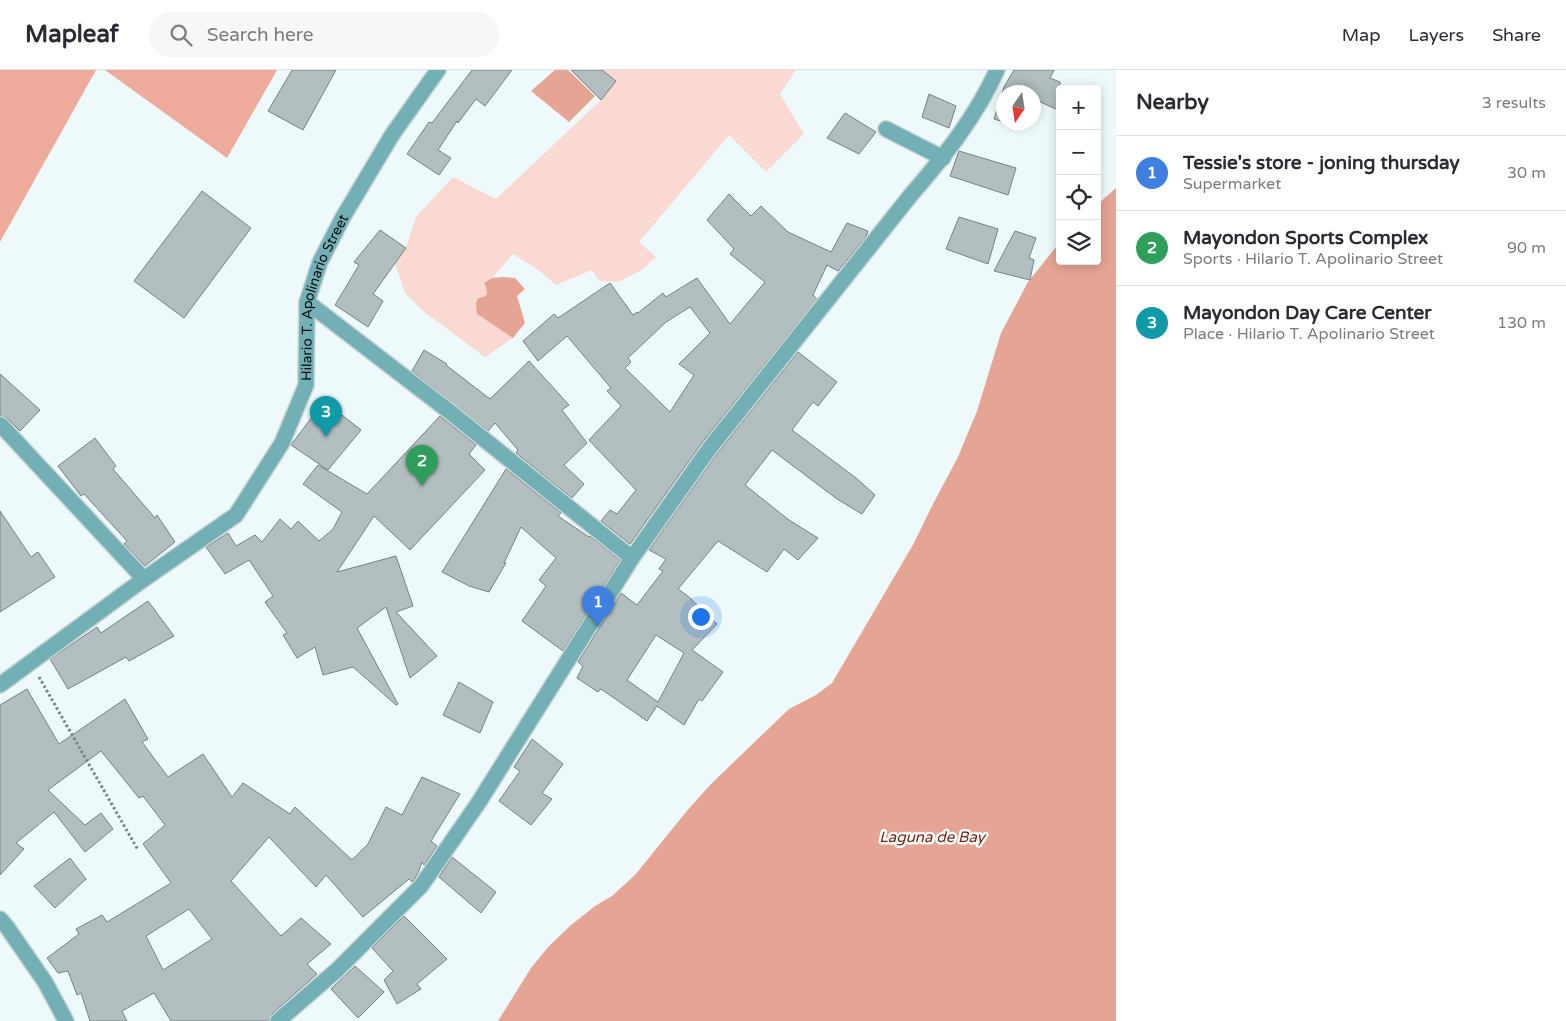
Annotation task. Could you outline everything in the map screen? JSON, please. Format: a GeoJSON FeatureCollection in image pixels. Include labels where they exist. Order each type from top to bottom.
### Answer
{"type":"FeatureCollection","features":[{"type":"Feature","properties":{"kind":"street","name":"Hilario T. Apolinario Street"},"geometry":{"type":"LineString","coordinates":[[0,686],[144,579],[236,515],[282,443],[306,385],[307,302],[320,262],[343,217],[392,135],[438,70]]}},
{"type":"Feature","properties":{"kind":"street"},"geometry":{"type":"LineString","coordinates":[[278,1021],[337,970],[420,886],[479,802],[632,558],[709,449],[910,196],[943,158],[992,82],[997,70]]}},
{"type":"Feature","properties":{"kind":"street"},"geometry":{"type":"LineString","coordinates":[[886,129],[943,158]]}},
{"type":"Feature","properties":{"kind":"street"},"geometry":{"type":"LineString","coordinates":[[307,302],[450,412],[632,558]]}},
{"type":"Feature","properties":{"kind":"street"},"geometry":{"type":"LineString","coordinates":[[1,425],[144,579]]}},
{"type":"Feature","properties":{"kind":"street"},"geometry":{"type":"LineString","coordinates":[[0,919],[45,982],[66,1021]]}},
{"type":"Feature","properties":{"kind":"path"},"geometry":{"type":"LineString","coordinates":[[31,663],[138,850]]}},
{"type":"Feature","properties":{"kind":"shaded area"},"geometry":{"type":"Polygon","coordinates":[[[0,70],[96,70],[0,242],[0,70]]]}},
{"type":"Feature","properties":{"kind":"shaded area"},"geometry":{"type":"Polygon","coordinates":[[[105,70],[277,70],[227,158],[105,70]]]}},
{"type":"Feature","properties":{"kind":"shaded area"},"geometry":{"type":"Polygon","coordinates":[[[602,70],[796,70],[780,94],[804,134],[766,172],[729,135],[639,242],[656,257],[640,271],[618,282],[599,281],[592,270],[556,285],[537,269],[513,254],[492,278],[484,283],[487,294],[483,297],[477,314],[513,338],[485,357],[423,311],[405,293],[395,263],[406,248],[416,217],[453,177],[496,199],[601,100],[615,81],[602,70]]]}},
{"type":"Feature","properties":{"kind":"water"},"geometry":{"type":"Polygon","coordinates":[[[555,70],[568,70],[595,96],[569,122],[531,91],[555,70]]]}},
{"type":"Feature","properties":{"kind":"water","name":"Laguna de Bay"},"geometry":{"type":"Polygon","coordinates":[[[1116,188],[1116,1021],[498,1021],[531,968],[549,946],[570,926],[595,906],[612,896],[635,875],[711,784],[789,709],[816,695],[832,683],[914,543],[958,457],[977,411],[1001,333],[1028,282],[1056,247],[1056,265],[1101,265],[1101,201],[1116,188]]]}},
{"type":"Feature","properties":{"kind":"water"},"geometry":{"type":"Polygon","coordinates":[[[492,278],[515,278],[525,289],[517,296],[525,323],[513,338],[477,314],[476,303],[478,298],[487,294],[484,283],[492,278]]]}},
{"type":"Feature","properties":{"kind":"building"},"geometry":{"type":"Polygon","coordinates":[[[292,70],[336,70],[303,130],[268,111],[292,70]]]}},
{"type":"Feature","properties":{"kind":"building"},"geometry":{"type":"Polygon","coordinates":[[[472,70],[512,70],[485,106],[476,99],[458,123],[457,121],[438,150],[451,158],[439,175],[407,154],[429,122],[432,123],[472,70]]]}},
{"type":"Feature","properties":{"kind":"building"},"geometry":{"type":"Polygon","coordinates":[[[571,70],[602,70],[616,81],[601,100],[571,70]]]}},
{"type":"Feature","properties":{"kind":"building"},"geometry":{"type":"Polygon","coordinates":[[[1014,70],[1054,70],[1050,78],[1060,82],[1060,85],[1056,85],[1056,109],[1041,102],[1041,85],[1005,85],[1014,70]]]}},
{"type":"Feature","properties":{"kind":"building"},"geometry":{"type":"Polygon","coordinates":[[[929,94],[956,106],[949,128],[922,117],[929,94]]]}},
{"type":"Feature","properties":{"kind":"building"},"geometry":{"type":"Polygon","coordinates":[[[845,113],[876,132],[859,154],[827,138],[845,113]]]}},
{"type":"Feature","properties":{"kind":"building"},"geometry":{"type":"Polygon","coordinates":[[[959,151],[1016,168],[1008,195],[950,176],[959,151]]]}},
{"type":"Feature","properties":{"kind":"building"},"geometry":{"type":"Polygon","coordinates":[[[202,191],[251,228],[184,318],[134,281],[202,191]]]}},
{"type":"Feature","properties":{"kind":"building"},"geometry":{"type":"Polygon","coordinates":[[[729,194],[751,216],[761,206],[788,232],[831,252],[847,223],[868,231],[866,237],[838,271],[827,265],[813,295],[817,299],[701,444],[630,544],[601,521],[610,510],[617,514],[636,490],[589,440],[621,406],[607,391],[611,388],[567,336],[538,361],[523,341],[554,314],[558,318],[610,283],[633,315],[663,293],[666,297],[697,278],[730,324],[765,282],[730,254],[734,249],[707,220],[729,194]],[[690,307],[666,322],[628,358],[631,362],[625,368],[670,412],[694,375],[679,364],[710,333],[690,307]]]}},
{"type":"Feature","properties":{"kind":"building"},"geometry":{"type":"Polygon","coordinates":[[[959,217],[998,229],[988,264],[946,249],[959,217]]]}},
{"type":"Feature","properties":{"kind":"building"},"geometry":{"type":"Polygon","coordinates":[[[380,230],[406,248],[373,294],[383,301],[368,327],[335,305],[359,265],[354,262],[380,230]]]}},
{"type":"Feature","properties":{"kind":"building"},"geometry":{"type":"Polygon","coordinates":[[[1015,231],[1036,238],[1029,258],[1034,260],[1030,280],[994,271],[1015,231]]]}},
{"type":"Feature","properties":{"kind":"building"},"geometry":{"type":"Polygon","coordinates":[[[424,350],[447,364],[490,399],[529,361],[569,405],[562,410],[587,443],[564,465],[584,484],[572,498],[516,453],[518,450],[495,423],[488,431],[412,371],[424,350]]]}},
{"type":"Feature","properties":{"kind":"building"},"geometry":{"type":"Polygon","coordinates":[[[798,352],[837,382],[818,406],[813,402],[792,430],[856,478],[875,495],[862,514],[837,499],[772,450],[745,485],[789,520],[818,538],[798,560],[784,549],[767,572],[718,541],[678,589],[717,624],[692,650],[723,672],[702,701],[699,699],[684,725],[657,706],[647,721],[601,689],[598,692],[577,678],[583,666],[578,662],[621,593],[637,605],[663,571],[659,569],[666,559],[649,550],[716,455],[798,352]],[[656,635],[627,680],[658,702],[684,653],[656,635]]]}},
{"type":"Feature","properties":{"kind":"building"},"geometry":{"type":"Polygon","coordinates":[[[0,374],[40,410],[20,431],[7,418],[0,416],[0,374]]]}},
{"type":"Feature","properties":{"kind":"building"},"geometry":{"type":"Polygon","coordinates":[[[324,401],[361,430],[328,470],[291,445],[324,401]]]}},
{"type":"Feature","properties":{"kind":"building"},"geometry":{"type":"Polygon","coordinates":[[[440,416],[476,445],[469,454],[485,470],[410,550],[374,516],[337,572],[396,556],[413,606],[396,612],[437,656],[410,678],[386,607],[357,628],[398,704],[396,705],[353,667],[323,675],[315,647],[297,658],[283,635],[287,633],[265,602],[273,596],[249,560],[225,574],[206,547],[228,533],[236,546],[255,535],[262,542],[280,519],[291,529],[298,521],[319,541],[333,529],[342,512],[303,484],[318,465],[367,494],[440,416]]]}},
{"type":"Feature","properties":{"kind":"building"},"geometry":{"type":"Polygon","coordinates":[[[95,438],[116,466],[113,469],[155,518],[157,515],[175,542],[145,566],[124,544],[127,541],[84,494],[81,496],[58,466],[95,438]]]}},
{"type":"Feature","properties":{"kind":"building"},"geometry":{"type":"Polygon","coordinates":[[[506,469],[561,513],[558,516],[590,536],[620,560],[563,651],[522,621],[546,586],[539,580],[556,558],[521,527],[504,563],[506,563],[489,592],[469,586],[442,572],[506,469]]]}},
{"type":"Feature","properties":{"kind":"building"},"geometry":{"type":"Polygon","coordinates":[[[0,511],[31,557],[38,552],[55,577],[0,612],[0,511]]]}},
{"type":"Feature","properties":{"kind":"building"},"geometry":{"type":"Polygon","coordinates":[[[148,601],[174,636],[129,661],[126,657],[68,689],[50,659],[97,627],[101,633],[148,601]]]}},
{"type":"Feature","properties":{"kind":"building"},"geometry":{"type":"Polygon","coordinates":[[[459,682],[493,702],[480,733],[443,715],[459,682]]]}},
{"type":"Feature","properties":{"kind":"building"},"geometry":{"type":"Polygon","coordinates":[[[27,689],[59,744],[125,699],[148,739],[142,742],[168,777],[203,754],[232,797],[243,783],[290,814],[295,807],[352,860],[368,844],[386,807],[402,815],[422,777],[460,794],[431,841],[437,846],[424,865],[422,862],[414,880],[412,882],[409,879],[363,917],[326,875],[316,887],[269,837],[231,881],[281,936],[301,918],[331,944],[307,964],[317,974],[272,1014],[269,1021],[171,1021],[154,993],[122,1011],[127,1021],[90,1021],[81,993],[77,995],[68,971],[58,973],[47,958],[79,934],[76,929],[102,915],[107,922],[171,883],[143,844],[165,825],[143,796],[139,798],[101,751],[48,790],[85,825],[101,813],[113,829],[85,852],[54,812],[16,843],[24,849],[0,875],[0,705],[27,689]],[[189,909],[146,936],[163,970],[212,939],[189,909]]]}},
{"type":"Feature","properties":{"kind":"building"},"geometry":{"type":"Polygon","coordinates":[[[532,739],[563,764],[542,793],[552,799],[531,825],[499,801],[520,771],[514,767],[532,739]]]}},
{"type":"Feature","properties":{"kind":"building"},"geometry":{"type":"Polygon","coordinates":[[[452,857],[496,892],[481,913],[439,877],[452,857]]]}},
{"type":"Feature","properties":{"kind":"building"},"geometry":{"type":"Polygon","coordinates":[[[70,858],[86,879],[55,908],[34,886],[70,858]]]}},
{"type":"Feature","properties":{"kind":"building"},"geometry":{"type":"Polygon","coordinates":[[[404,916],[447,959],[417,984],[421,989],[397,1004],[384,980],[393,971],[372,948],[404,916]]]}},
{"type":"Feature","properties":{"kind":"building"},"geometry":{"type":"Polygon","coordinates":[[[355,966],[384,992],[358,1018],[331,989],[355,966]]]}},
{"type":"Feature","properties":{"kind":"place","name":"Mayondon Day Care Center"},"geometry":{"type":"Point","coordinates":[326,437]}},
{"type":"Feature","properties":{"kind":"place","name":"Mayondon Sports Complex"},"geometry":{"type":"Point","coordinates":[422,486]}},
{"type":"Feature","properties":{"kind":"place","name":"Tessie's store - joning thursday"},"geometry":{"type":"Point","coordinates":[598,627]}}]}
